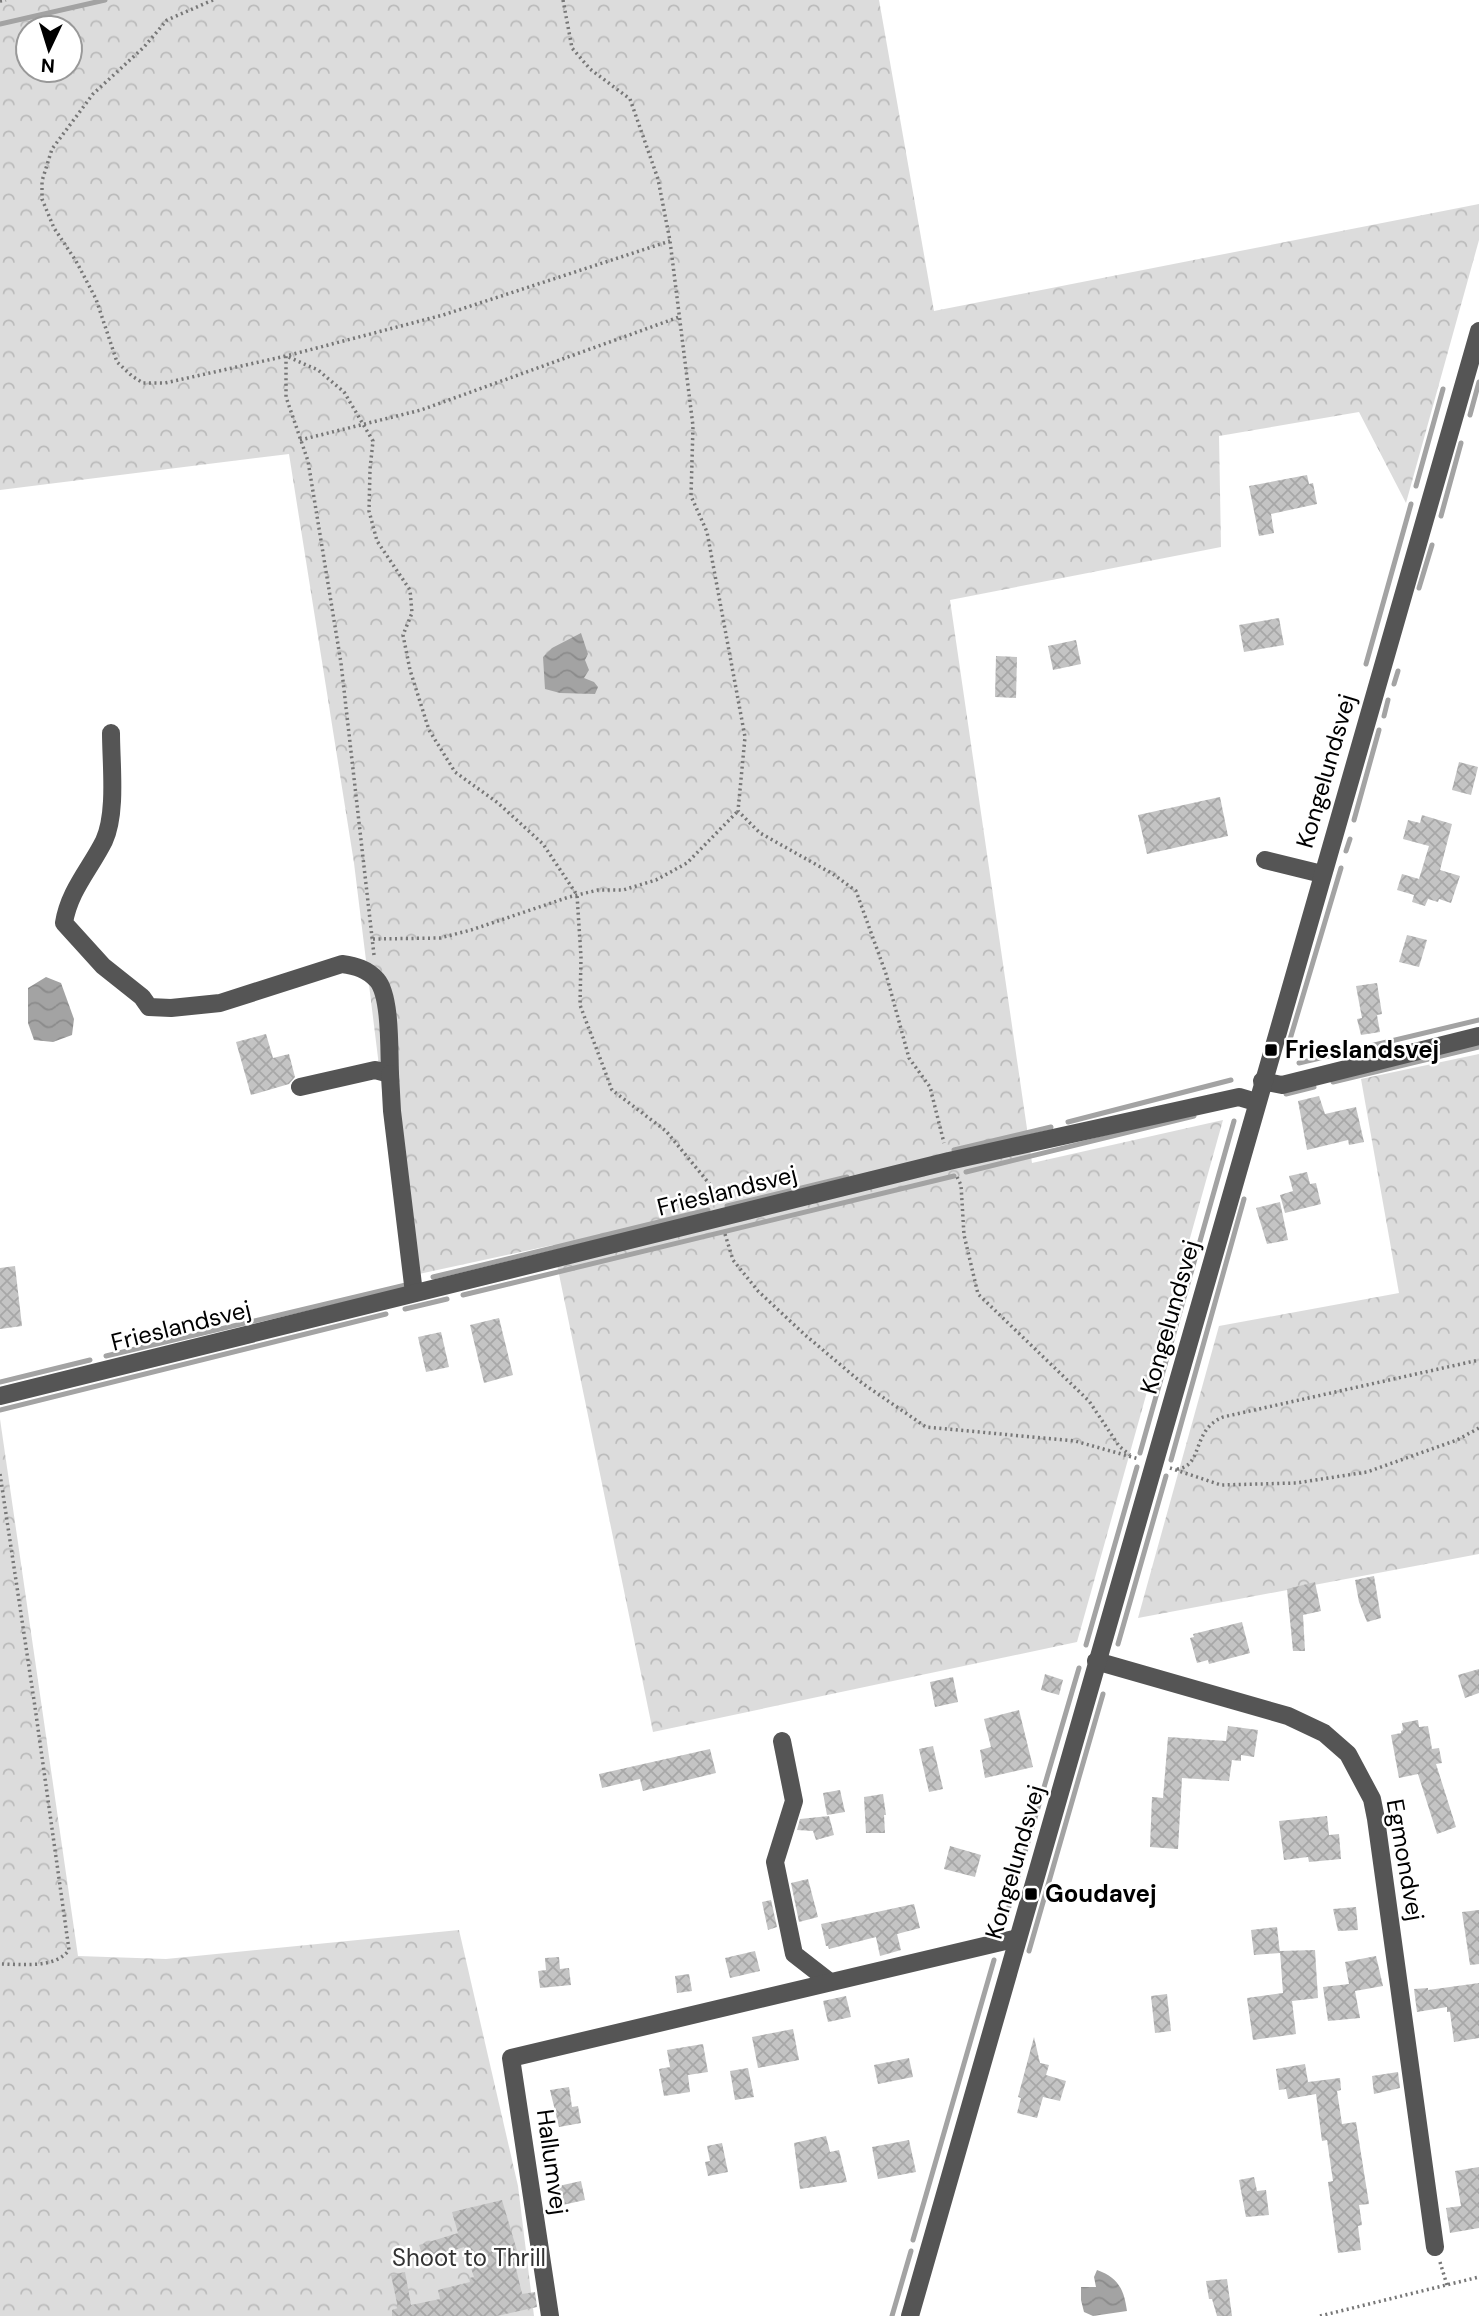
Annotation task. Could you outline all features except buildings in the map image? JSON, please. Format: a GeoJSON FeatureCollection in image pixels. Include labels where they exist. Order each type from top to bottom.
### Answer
{"type":"FeatureCollection","features":[{"type":"Feature","properties":{"kind":"street","name":"Kongelundsvej"},"geometry":{"type":"LineString","coordinates":[[910,2316],[1479,331]]}},
{"type":"Feature","properties":{"kind":"street"},"geometry":{"type":"LineString","coordinates":[[111,733],[111,814],[105,839],[76,885],[66,908],[64,923],[103,966],[142,997],[149,1007],[172,1008],[220,1003],[342,964],[361,967],[379,981],[385,1000],[392,1111],[414,1293]]}},
{"type":"Feature","properties":{"kind":"street"},"geometry":{"type":"LineString","coordinates":[[1265,860],[1322,874]]}},
{"type":"Feature","properties":{"kind":"street"},"geometry":{"type":"LineString","coordinates":[[1262,1081],[1282,1085],[1479,1036]]}},
{"type":"Feature","properties":{"kind":"street"},"geometry":{"type":"LineString","coordinates":[[300,1087],[375,1070],[390,1073]]}},
{"type":"Feature","properties":{"kind":"street","name":"Frieslandsvej"},"geometry":{"type":"LineString","coordinates":[[0,1396],[949,1161],[1240,1097],[1256,1102]]}},
{"type":"Feature","properties":{"kind":"street","name":"Egmondvej"},"geometry":{"type":"LineString","coordinates":[[1097,1661],[1288,1717],[1324,1733],[1348,1754],[1372,1799],[1376,1819],[1435,2247]]}},
{"type":"Feature","properties":{"kind":"street"},"geometry":{"type":"LineString","coordinates":[[782,1741],[794,1801],[775,1862],[794,1954],[830,1982],[1018,1938]]}},
{"type":"Feature","properties":{"kind":"street","name":"Hallumvej"},"geometry":{"type":"LineString","coordinates":[[550,2316],[511,2058],[830,1982]]}},
{"type":"Feature","properties":{"kind":"path"},"geometry":{"type":"LineString","coordinates":[[0,1],[6,0]]}},
{"type":"Feature","properties":{"kind":"path"},"geometry":{"type":"LineString","coordinates":[[213,0],[167,20],[144,47],[93,94],[52,149],[42,181],[42,198],[54,228],[76,261],[96,299],[117,362],[143,383],[165,383],[286,356],[443,314],[670,241]]}},
{"type":"Feature","properties":{"kind":"path"},"geometry":{"type":"LineString","coordinates":[[372,939],[440,938],[577,895],[598,890],[622,890],[656,880],[687,863],[738,811],[745,737],[707,532],[691,496],[693,426],[670,241],[657,179],[630,99],[590,69],[572,48],[563,0]]}},
{"type":"Feature","properties":{"kind":"path"},"geometry":{"type":"LineString","coordinates":[[300,440],[421,410],[679,317]]}},
{"type":"Feature","properties":{"kind":"path"},"geometry":{"type":"LineString","coordinates":[[286,356],[318,370],[344,392],[373,441],[369,511],[377,541],[410,590],[412,613],[403,635],[410,670],[429,730],[455,772],[498,803],[544,844],[577,895],[581,957],[580,1005],[612,1090],[666,1131],[712,1187],[720,1217]]}},
{"type":"Feature","properties":{"kind":"path"},"geometry":{"type":"LineString","coordinates":[[286,356],[286,397],[308,461],[341,663],[379,981]]}},
{"type":"Feature","properties":{"kind":"path"},"geometry":{"type":"LineString","coordinates":[[738,811],[760,833],[833,874],[856,891],[886,974],[909,1058],[930,1087],[949,1161],[961,1185],[964,1235],[978,1294],[1089,1401],[1119,1446],[1133,1457],[1221,1485],[1296,1483],[1367,1472],[1457,1440],[1479,1428]]}},
{"type":"Feature","properties":{"kind":"path"},"geometry":{"type":"LineString","coordinates":[[727,1238],[733,1259],[758,1291],[862,1384],[926,1427],[1075,1441],[1176,1469],[1192,1463],[1203,1432],[1212,1421],[1223,1416],[1479,1360]]}},
{"type":"Feature","properties":{"kind":"path"},"geometry":{"type":"LineString","coordinates":[[0,1474],[69,1950],[64,1957],[49,1963],[0,1964]]}},
{"type":"Feature","properties":{"kind":"path"},"geometry":{"type":"LineString","coordinates":[[1435,2247],[1447,2285]]}},
{"type":"Feature","properties":{"kind":"path"},"geometry":{"type":"LineString","coordinates":[[1320,2316],[1479,2277]]}},
{"type":"Feature","properties":{"kind":"green space"},"geometry":{"type":"Polygon","coordinates":[[[0,0],[879,0],[934,311],[1479,204],[1479,240],[1406,503],[1359,412],[1219,436],[1221,547],[950,600],[1032,1163],[1223,1120],[1077,1642],[653,1732],[553,1245],[405,1277],[354,863],[289,454],[0,490],[0,0]]]}},
{"type":"Feature","properties":{"kind":"green space"},"geometry":{"type":"Polygon","coordinates":[[[1479,1054],[1479,1554],[1138,1618],[1219,1326],[1399,1293],[1361,1079],[1479,1054]]]}},
{"type":"Feature","properties":{"kind":"green space","name":"Shoot to Thrill"},"geometry":{"type":"Polygon","coordinates":[[[0,1419],[78,1956],[166,1959],[459,1930],[518,2186],[534,2316],[0,2316],[0,1419]]]}},
{"type":"Feature","properties":{"kind":"water"},"geometry":{"type":"Polygon","coordinates":[[[581,633],[588,654],[585,660],[589,670],[584,678],[598,687],[595,694],[560,693],[545,689],[543,657],[552,648],[581,633]]]}},
{"type":"Feature","properties":{"kind":"water"},"geometry":{"type":"Polygon","coordinates":[[[46,977],[61,983],[74,1019],[72,1035],[53,1042],[34,1040],[28,1023],[28,988],[46,977]]]}},
{"type":"Feature","properties":{"kind":"water"},"geometry":{"type":"Polygon","coordinates":[[[1097,2270],[1111,2277],[1119,2286],[1127,2311],[1093,2316],[1084,2312],[1081,2287],[1096,2287],[1094,2277],[1097,2270]]]}},
{"type":"Feature","properties":{"kind":"waterway"},"geometry":{"type":"LineString","coordinates":[[0,24],[105,0]]}},
{"type":"Feature","properties":{"kind":"waterway"},"geometry":{"type":"LineString","coordinates":[[1470,415],[1479,382]]}},
{"type":"Feature","properties":{"kind":"waterway"},"geometry":{"type":"LineString","coordinates":[[1416,486],[1443,389]]}},
{"type":"Feature","properties":{"kind":"waterway"},"geometry":{"type":"LineString","coordinates":[[1441,516],[1461,443]]}},
{"type":"Feature","properties":{"kind":"waterway"},"geometry":{"type":"LineString","coordinates":[[1366,664],[1411,504]]}},
{"type":"Feature","properties":{"kind":"waterway"},"geometry":{"type":"LineString","coordinates":[[1419,588],[1432,545]]}},
{"type":"Feature","properties":{"kind":"waterway"},"geometry":{"type":"LineString","coordinates":[[1394,684],[1398,671]]}},
{"type":"Feature","properties":{"kind":"waterway"},"geometry":{"type":"LineString","coordinates":[[1384,716],[1388,700]]}},
{"type":"Feature","properties":{"kind":"waterway"},"geometry":{"type":"LineString","coordinates":[[1354,820],[1379,730]]}},
{"type":"Feature","properties":{"kind":"waterway"},"geometry":{"type":"LineString","coordinates":[[1346,851],[1350,839]]}},
{"type":"Feature","properties":{"kind":"waterway"},"geometry":{"type":"LineString","coordinates":[[1288,1046],[1341,868]]}},
{"type":"Feature","properties":{"kind":"waterway"},"geometry":{"type":"LineString","coordinates":[[1299,1063],[1479,1020]]}},
{"type":"Feature","properties":{"kind":"waterway"},"geometry":{"type":"LineString","coordinates":[[1333,1082],[1479,1047]]}},
{"type":"Feature","properties":{"kind":"waterway"},"geometry":{"type":"LineString","coordinates":[[1068,1122],[1231,1080]]}},
{"type":"Feature","properties":{"kind":"waterway"},"geometry":{"type":"LineString","coordinates":[[1286,1094],[1314,1087]]}},
{"type":"Feature","properties":{"kind":"waterway"},"geometry":{"type":"LineString","coordinates":[[966,1172],[1194,1116]]}},
{"type":"Feature","properties":{"kind":"waterway"},"geometry":{"type":"LineString","coordinates":[[1140,1453],[1234,1121]]}},
{"type":"Feature","properties":{"kind":"waterway"},"geometry":{"type":"LineString","coordinates":[[954,1150],[1051,1127]]}},
{"type":"Feature","properties":{"kind":"waterway"},"geometry":{"type":"LineString","coordinates":[[463,1295],[954,1176]]}},
{"type":"Feature","properties":{"kind":"waterway"},"geometry":{"type":"LineString","coordinates":[[727,1206],[847,1177]]}},
{"type":"Feature","properties":{"kind":"waterway"},"geometry":{"type":"LineString","coordinates":[[1171,1460],[1244,1199]]}},
{"type":"Feature","properties":{"kind":"waterway"},"geometry":{"type":"LineString","coordinates":[[433,1277],[708,1210]]}},
{"type":"Feature","properties":{"kind":"waterway"},"geometry":{"type":"LineString","coordinates":[[106,1356],[410,1284]]}},
{"type":"Feature","properties":{"kind":"waterway"},"geometry":{"type":"LineString","coordinates":[[405,1309],[447,1299]]}},
{"type":"Feature","properties":{"kind":"waterway"},"geometry":{"type":"LineString","coordinates":[[0,1410],[386,1314]]}},
{"type":"Feature","properties":{"kind":"waterway"},"geometry":{"type":"LineString","coordinates":[[0,1382],[90,1360]]}},
{"type":"Feature","properties":{"kind":"waterway"},"geometry":{"type":"LineString","coordinates":[[1086,1645],[1137,1467]]}},
{"type":"Feature","properties":{"kind":"waterway"},"geometry":{"type":"LineString","coordinates":[[1118,1644],[1166,1476]]}},
{"type":"Feature","properties":{"kind":"waterway"},"geometry":{"type":"LineString","coordinates":[[1003,1927],[1079,1668]]}},
{"type":"Feature","properties":{"kind":"waterway"},"geometry":{"type":"LineString","coordinates":[[1029,1951],[1103,1694]]}},
{"type":"Feature","properties":{"kind":"waterway"},"geometry":{"type":"LineString","coordinates":[[913,2240],[994,1960]]}},
{"type":"Feature","properties":{"kind":"waterway"},"geometry":{"type":"LineString","coordinates":[[892,2316],[911,2251]]}},
{"type":"Feature","properties":{"kind":"place","name":"Frieslandsvej"},"geometry":{"type":"Point","coordinates":[1271,1050]}},
{"type":"Feature","properties":{"kind":"place","name":"Goudavej"},"geometry":{"type":"Point","coordinates":[1031,1894]}}]}
